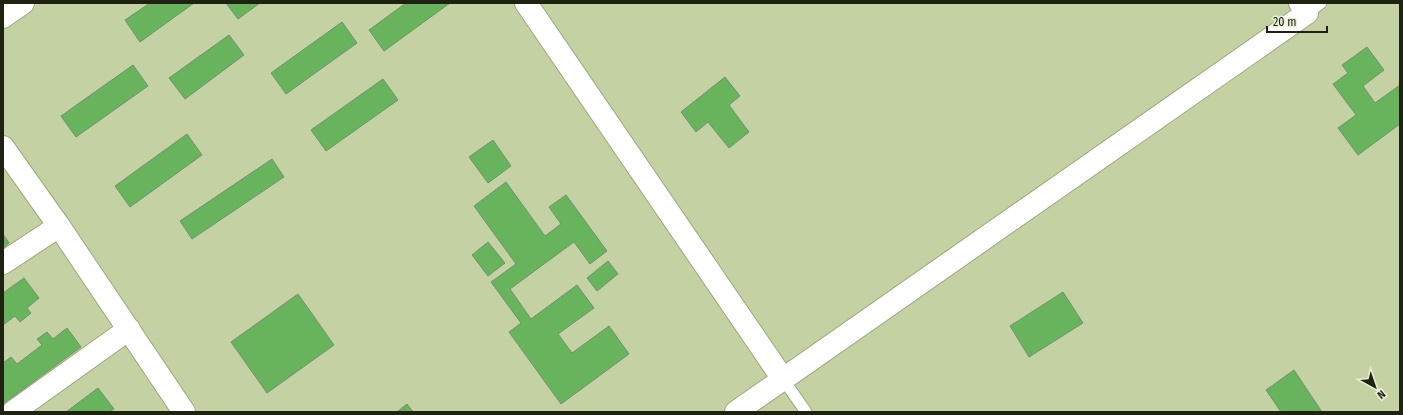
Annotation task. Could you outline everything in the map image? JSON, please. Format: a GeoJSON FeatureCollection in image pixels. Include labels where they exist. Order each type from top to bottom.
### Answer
{"type":"FeatureCollection","features":[{"type":"Feature","properties":{"kind":"street"},"geometry":{"type":"LineString","coordinates":[[3,17],[23,3]]}},
{"type":"Feature","properties":{"kind":"street"},"geometry":{"type":"LineString","coordinates":[[526,3],[783,379]]}},
{"type":"Feature","properties":{"kind":"street"},"geometry":{"type":"LineString","coordinates":[[736,412],[1309,6]]}},
{"type":"Feature","properties":{"kind":"street"},"geometry":{"type":"LineString","coordinates":[[3,147],[59,226],[184,412]]}},
{"type":"Feature","properties":{"kind":"street"},"geometry":{"type":"LineString","coordinates":[[3,264],[59,226]]}},
{"type":"Feature","properties":{"kind":"street"},"geometry":{"type":"LineString","coordinates":[[13,412],[129,329]]}},
{"type":"Feature","properties":{"kind":"lane"},"geometry":{"type":"LineString","coordinates":[[783,379],[806,412]]}},
{"type":"Feature","properties":{"kind":"building"},"geometry":{"type":"Polygon","coordinates":[[[150,3],[194,3],[140,42],[125,20],[150,3]]]}},
{"type":"Feature","properties":{"kind":"building"},"geometry":{"type":"Polygon","coordinates":[[[226,3],[260,3],[238,19],[226,3]]]}},
{"type":"Feature","properties":{"kind":"building"},"geometry":{"type":"Polygon","coordinates":[[[406,3],[450,3],[384,51],[369,30],[406,3]]]}},
{"type":"Feature","properties":{"kind":"building"},"geometry":{"type":"Polygon","coordinates":[[[342,22],[357,43],[286,94],[271,73],[342,22]]]}},
{"type":"Feature","properties":{"kind":"building"},"geometry":{"type":"Polygon","coordinates":[[[229,35],[244,55],[185,99],[169,78],[229,35]]]}},
{"type":"Feature","properties":{"kind":"building"},"geometry":{"type":"Polygon","coordinates":[[[1367,47],[1384,70],[1363,86],[1375,103],[1400,85],[1400,124],[1358,155],[1338,128],[1356,115],[1333,84],[1348,73],[1342,65],[1367,47]]]}},
{"type":"Feature","properties":{"kind":"building"},"geometry":{"type":"Polygon","coordinates":[[[133,65],[148,86],[76,137],[61,116],[133,65]]]}},
{"type":"Feature","properties":{"kind":"building"},"geometry":{"type":"Polygon","coordinates":[[[725,77],[740,96],[729,105],[749,132],[729,148],[708,122],[696,132],[681,112],[725,77]]]}},
{"type":"Feature","properties":{"kind":"building"},"geometry":{"type":"Polygon","coordinates":[[[383,79],[398,100],[326,151],[311,130],[383,79]]]}},
{"type":"Feature","properties":{"kind":"building"},"geometry":{"type":"Polygon","coordinates":[[[187,134],[202,155],[130,207],[115,186],[187,134]]]}},
{"type":"Feature","properties":{"kind":"building"},"geometry":{"type":"Polygon","coordinates":[[[493,140],[511,166],[488,183],[469,157],[493,140]]]}},
{"type":"Feature","properties":{"kind":"building"},"geometry":{"type":"Polygon","coordinates":[[[272,159],[284,177],[192,239],[180,221],[272,159]]]}},
{"type":"Feature","properties":{"kind":"building"},"geometry":{"type":"Polygon","coordinates":[[[506,182],[545,236],[561,224],[549,207],[566,195],[607,251],[590,264],[574,242],[510,289],[531,319],[577,285],[594,308],[558,334],[572,353],[609,326],[629,354],[561,404],[509,332],[521,323],[491,282],[516,264],[474,206],[506,182]]]}},
{"type":"Feature","properties":{"kind":"building"},"geometry":{"type":"Polygon","coordinates":[[[3,234],[9,243],[3,248],[3,234]]]}},
{"type":"Feature","properties":{"kind":"building"},"geometry":{"type":"Polygon","coordinates":[[[488,242],[505,263],[488,276],[472,255],[488,242]]]}},
{"type":"Feature","properties":{"kind":"building"},"geometry":{"type":"Polygon","coordinates":[[[608,261],[618,274],[597,291],[587,278],[608,261]]]}},
{"type":"Feature","properties":{"kind":"building"},"geometry":{"type":"Polygon","coordinates":[[[24,278],[39,298],[27,308],[31,313],[20,322],[15,316],[3,325],[3,293],[24,278]]]}},
{"type":"Feature","properties":{"kind":"building"},"geometry":{"type":"Polygon","coordinates":[[[1063,292],[1083,323],[1029,357],[1010,326],[1063,292]]]}},
{"type":"Feature","properties":{"kind":"building"},"geometry":{"type":"Polygon","coordinates":[[[298,294],[334,345],[267,393],[231,342],[298,294]]]}},
{"type":"Feature","properties":{"kind":"building"},"geometry":{"type":"Polygon","coordinates":[[[67,328],[81,347],[3,404],[3,363],[11,357],[17,364],[42,345],[37,339],[47,332],[53,339],[67,328]]]}},
{"type":"Feature","properties":{"kind":"building"},"geometry":{"type":"Polygon","coordinates":[[[1294,370],[1322,412],[1281,412],[1266,390],[1294,370]]]}},
{"type":"Feature","properties":{"kind":"building"},"geometry":{"type":"Polygon","coordinates":[[[98,388],[114,409],[109,412],[66,412],[98,388]]]}},
{"type":"Feature","properties":{"kind":"building"},"geometry":{"type":"Polygon","coordinates":[[[407,404],[413,412],[397,412],[407,404]]]}}]}
